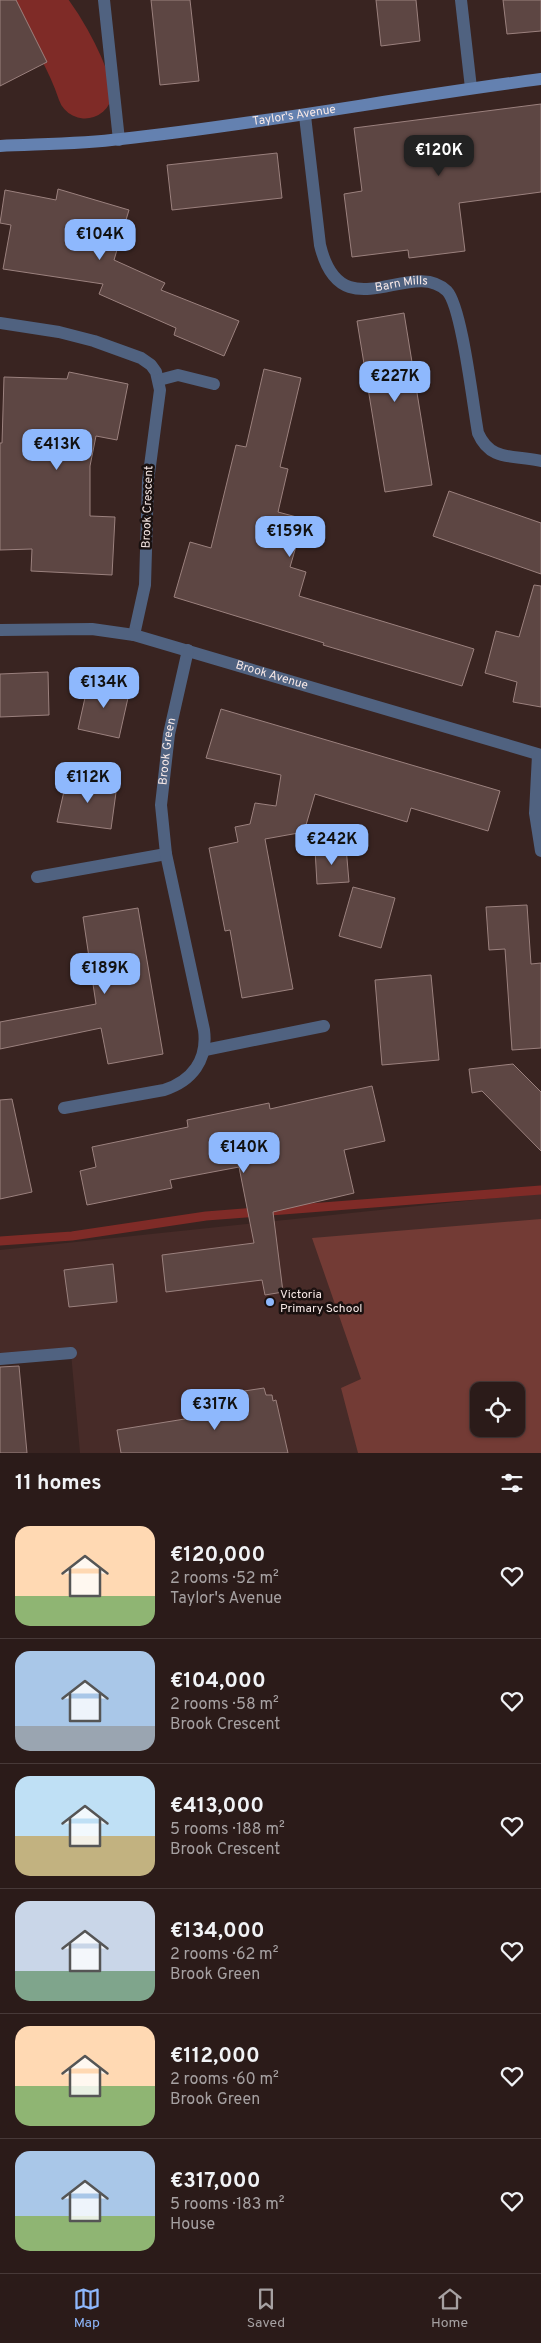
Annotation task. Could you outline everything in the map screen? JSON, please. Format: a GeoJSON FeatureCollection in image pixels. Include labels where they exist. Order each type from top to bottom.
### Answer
{"type":"FeatureCollection","features":[{"type":"Feature","properties":{"kind":"street"},"geometry":{"type":"LineString","coordinates":[[104,0],[119,140]]}},
{"type":"Feature","properties":{"kind":"street"},"geometry":{"type":"LineString","coordinates":[[461,0],[471,88]]}},
{"type":"Feature","properties":{"kind":"street","name":"Taylor's Avenue"},"geometry":{"type":"LineString","coordinates":[[0,146],[119,140],[304,116],[471,88],[541,79]]}},
{"type":"Feature","properties":{"kind":"street","name":"Barn Mills"},"geometry":{"type":"LineString","coordinates":[[304,116],[320,245],[327,266],[337,280],[351,287],[373,288],[421,282],[439,286],[447,292],[457,311],[478,433],[482,442],[486,448],[500,455],[541,461]]}},
{"type":"Feature","properties":{"kind":"street"},"geometry":{"type":"LineString","coordinates":[[0,323],[59,332],[130,353],[152,365],[159,380],[178,375],[214,384]]}},
{"type":"Feature","properties":{"kind":"street","name":"Brook Crescent"},"geometry":{"type":"LineString","coordinates":[[134,634],[145,584],[148,481],[159,400],[159,380]]}},
{"type":"Feature","properties":{"kind":"street","name":"Brook Avenue"},"geometry":{"type":"LineString","coordinates":[[0,630],[50,627],[134,634],[539,755],[535,813],[541,851]]}},
{"type":"Feature","properties":{"kind":"street","name":"Brook Green"},"geometry":{"type":"LineString","coordinates":[[188,650],[169,734],[161,805],[166,854],[204,1030],[205,1050]]}},
{"type":"Feature","properties":{"kind":"street"},"geometry":{"type":"LineString","coordinates":[[37,877],[166,854]]}},
{"type":"Feature","properties":{"kind":"street"},"geometry":{"type":"LineString","coordinates":[[64,1108],[170,1088],[190,1075],[200,1062],[205,1050],[324,1026]]}},
{"type":"Feature","properties":{"kind":"street"},"geometry":{"type":"LineString","coordinates":[[0,1359],[71,1353]]}},
{"type":"Feature","properties":{"kind":"shaded area","name":"Victoria Primary School"},"geometry":{"type":"Polygon","coordinates":[[[541,1193],[541,1453],[80,1453],[71,1353],[0,1359],[0,1250],[541,1193]]]}},
{"type":"Feature","properties":{"kind":"shaded area"},"geometry":{"type":"Polygon","coordinates":[[[541,1219],[541,1453],[358,1453],[341,1388],[361,1379],[312,1238],[541,1219]]]}},
{"type":"Feature","properties":{"kind":"building"},"geometry":{"type":"Polygon","coordinates":[[[0,0],[16,0],[47,62],[0,86],[0,0]]]}},
{"type":"Feature","properties":{"kind":"building"},"geometry":{"type":"Polygon","coordinates":[[[151,0],[190,0],[199,81],[160,85],[151,0]]]}},
{"type":"Feature","properties":{"kind":"building"},"geometry":{"type":"Polygon","coordinates":[[[376,0],[416,0],[420,41],[381,46],[376,0]]]}},
{"type":"Feature","properties":{"kind":"building"},"geometry":{"type":"Polygon","coordinates":[[[503,0],[541,0],[541,31],[507,34],[503,0]]]}},
{"type":"Feature","properties":{"kind":"building"},"geometry":{"type":"Polygon","coordinates":[[[541,104],[541,192],[459,203],[465,251],[409,258],[408,250],[352,257],[344,194],[362,191],[354,128],[541,104]]]}},
{"type":"Feature","properties":{"kind":"building"},"geometry":{"type":"Polygon","coordinates":[[[277,153],[282,198],[172,210],[167,165],[277,153]]]}},
{"type":"Feature","properties":{"kind":"building"},"geometry":{"type":"Polygon","coordinates":[[[58,189],[129,210],[114,260],[165,283],[161,290],[239,321],[224,356],[174,335],[176,328],[99,294],[103,284],[3,269],[11,225],[0,223],[5,190],[56,200],[58,189]]]}},
{"type":"Feature","properties":{"kind":"building"},"geometry":{"type":"Polygon","coordinates":[[[404,313],[432,485],[385,492],[357,321],[404,313]]]}},
{"type":"Feature","properties":{"kind":"building"},"geometry":{"type":"Polygon","coordinates":[[[264,369],[301,378],[280,467],[288,469],[278,512],[304,519],[290,567],[306,572],[299,596],[474,649],[462,686],[323,645],[324,643],[174,597],[190,542],[211,548],[236,445],[246,447],[264,369]]]}},
{"type":"Feature","properties":{"kind":"building"},"geometry":{"type":"Polygon","coordinates":[[[69,372],[128,384],[117,440],[96,436],[90,466],[90,516],[115,517],[112,575],[31,571],[32,549],[0,550],[0,443],[2,443],[4,377],[67,379],[69,372]]]}},
{"type":"Feature","properties":{"kind":"building"},"geometry":{"type":"Polygon","coordinates":[[[449,491],[541,523],[541,574],[433,536],[449,491]]]}},
{"type":"Feature","properties":{"kind":"building"},"geometry":{"type":"Polygon","coordinates":[[[534,585],[541,586],[541,707],[513,702],[517,682],[485,673],[496,631],[519,637],[534,585]]]}},
{"type":"Feature","properties":{"kind":"building"},"geometry":{"type":"Polygon","coordinates":[[[48,672],[49,715],[0,717],[0,674],[48,672]]]}},
{"type":"Feature","properties":{"kind":"building"},"geometry":{"type":"Polygon","coordinates":[[[89,680],[130,689],[119,738],[78,729],[89,680]]]}},
{"type":"Feature","properties":{"kind":"building"},"geometry":{"type":"Polygon","coordinates":[[[221,709],[500,791],[488,831],[411,808],[407,822],[315,794],[304,832],[265,839],[293,989],[242,998],[230,930],[225,931],[209,848],[238,842],[235,827],[250,824],[255,803],[276,806],[281,775],[206,758],[221,709]]]}},
{"type":"Feature","properties":{"kind":"building"},"geometry":{"type":"Polygon","coordinates":[[[67,778],[117,785],[111,829],[57,822],[67,778]]]}},
{"type":"Feature","properties":{"kind":"building"},"geometry":{"type":"Polygon","coordinates":[[[346,847],[349,882],[317,884],[315,849],[346,847]]]}},
{"type":"Feature","properties":{"kind":"building"},"geometry":{"type":"Polygon","coordinates":[[[353,887],[395,898],[381,948],[339,936],[353,887]]]}},
{"type":"Feature","properties":{"kind":"building"},"geometry":{"type":"Polygon","coordinates":[[[527,905],[531,964],[541,963],[541,1048],[512,1050],[505,949],[489,950],[486,907],[527,905]]]}},
{"type":"Feature","properties":{"kind":"building"},"geometry":{"type":"Polygon","coordinates":[[[138,908],[163,1054],[108,1064],[101,1028],[0,1049],[0,1022],[96,1004],[83,917],[138,908]]]}},
{"type":"Feature","properties":{"kind":"building"},"geometry":{"type":"Polygon","coordinates":[[[431,975],[439,1060],[382,1065],[375,980],[431,975]]]}},
{"type":"Feature","properties":{"kind":"building"},"geometry":{"type":"Polygon","coordinates":[[[513,1064],[541,1092],[541,1151],[482,1091],[472,1093],[469,1069],[513,1064]]]}},
{"type":"Feature","properties":{"kind":"building"},"geometry":{"type":"Polygon","coordinates":[[[372,1086],[385,1141],[344,1150],[354,1193],[273,1212],[283,1292],[265,1295],[262,1280],[166,1292],[162,1255],[254,1243],[239,1167],[170,1180],[172,1188],[87,1205],[80,1171],[96,1167],[92,1147],[188,1127],[187,1120],[269,1103],[270,1109],[372,1086]]]}},
{"type":"Feature","properties":{"kind":"building"},"geometry":{"type":"Polygon","coordinates":[[[12,1099],[32,1192],[0,1199],[0,1100],[12,1099]]]}},
{"type":"Feature","properties":{"kind":"building"},"geometry":{"type":"Polygon","coordinates":[[[113,1264],[117,1302],[69,1307],[64,1270],[113,1264]]]}},
{"type":"Feature","properties":{"kind":"building"},"geometry":{"type":"Polygon","coordinates":[[[19,1366],[27,1453],[0,1453],[0,1367],[19,1366]]]}},
{"type":"Feature","properties":{"kind":"building"},"geometry":{"type":"Polygon","coordinates":[[[264,1388],[266,1395],[272,1395],[273,1401],[276,1400],[288,1453],[121,1453],[117,1430],[234,1411],[231,1393],[264,1388]]]}},
{"type":"Feature","properties":{"kind":"waterway"},"geometry":{"type":"LineString","coordinates":[[33,0],[64,43],[85,91]]}},
{"type":"Feature","properties":{"kind":"waterway"},"geometry":{"type":"LineString","coordinates":[[0,1241],[72,1236],[206,1216],[541,1190]]}},
{"type":"Feature","properties":{"kind":"place","name":"Victoria Primary School"},"geometry":{"type":"Point","coordinates":[270,1302]}}]}
